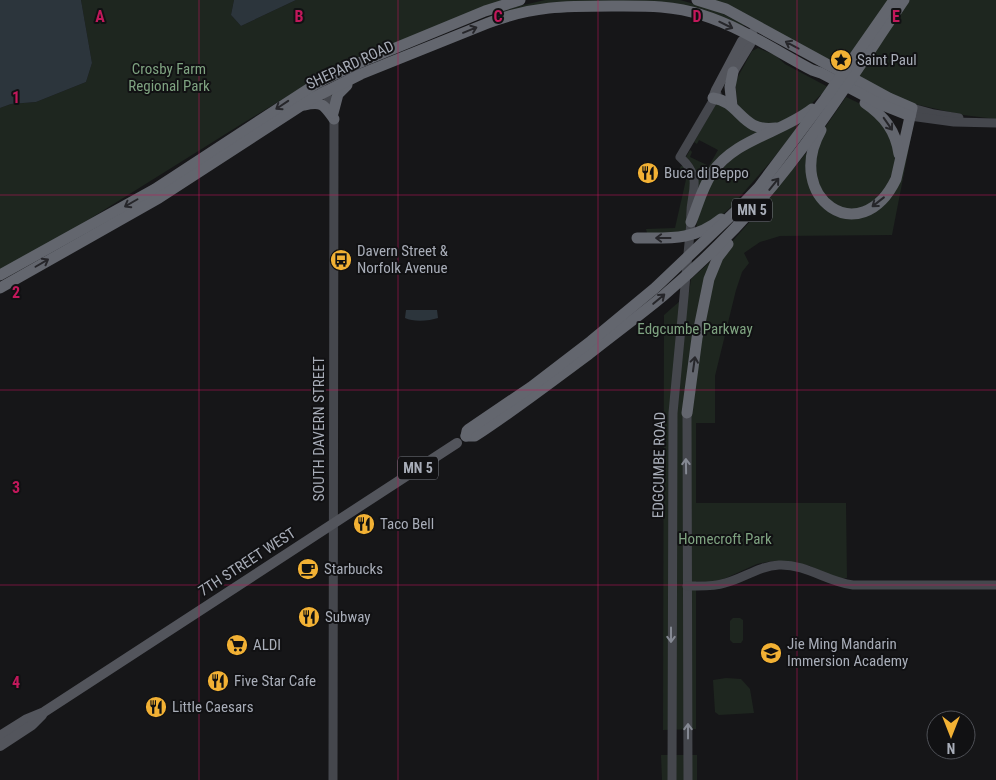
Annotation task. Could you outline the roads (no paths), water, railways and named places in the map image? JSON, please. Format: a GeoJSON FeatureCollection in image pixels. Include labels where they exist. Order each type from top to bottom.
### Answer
{"type":"FeatureCollection","features":[{"type":"Feature","properties":{"kind":"highway","name":"SHEPARD ROAD"},"geometry":{"type":"LineString","coordinates":[[0,275],[155,189],[359,63],[475,15],[520,0]]}},
{"type":"Feature","properties":{"kind":"highway"},"geometry":{"type":"LineString","coordinates":[[697,0],[726,10],[756,25],[820,71],[862,93],[889,98],[911,112],[896,179],[881,201],[858,213],[844,213],[832,209],[818,196],[812,179],[812,157],[820,132],[838,98]]}},
{"type":"Feature","properties":{"kind":"highway","name":"MN 5"},"geometry":{"type":"LineString","coordinates":[[461,440],[469,428],[547,376],[655,288],[741,213],[794,159],[838,98],[894,0]]}},
{"type":"Feature","properties":{"kind":"highway","name":"MN 5"},"geometry":{"type":"LineString","coordinates":[[741,213],[825,99],[854,67],[904,0]]}},
{"type":"Feature","properties":{"kind":"highway","name":"SHEPARD ROAD"},"geometry":{"type":"LineString","coordinates":[[0,288],[166,194],[300,106],[322,87],[361,74],[506,16],[549,7],[667,7],[709,17],[820,71]]}},
{"type":"Feature","properties":{"kind":"highway"},"geometry":{"type":"LineString","coordinates":[[732,106],[730,87],[733,72]]}},
{"type":"Feature","properties":{"kind":"highway"},"geometry":{"type":"LineString","coordinates":[[334,116],[338,94],[361,74]]}},
{"type":"Feature","properties":{"kind":"highway"},"geometry":{"type":"LineString","coordinates":[[862,93],[890,127],[896,141],[900,161]]}},
{"type":"Feature","properties":{"kind":"highway"},"geometry":{"type":"LineString","coordinates":[[714,98],[721,99],[732,106],[747,122],[754,126],[765,129],[782,128]]}},
{"type":"Feature","properties":{"kind":"highway"},"geometry":{"type":"LineString","coordinates":[[691,222],[705,184],[719,165],[746,144],[802,117],[825,99]]}},
{"type":"Feature","properties":{"kind":"highway"},"geometry":{"type":"LineString","coordinates":[[300,106],[320,103],[334,116]]}},
{"type":"Feature","properties":{"kind":"highway"},"geometry":{"type":"LineString","coordinates":[[636,238],[678,238],[689,236],[741,213]]}},
{"type":"Feature","properties":{"kind":"highway"},"geometry":{"type":"LineString","coordinates":[[687,412],[697,338],[709,279],[718,257],[733,237],[741,213]]}},
{"type":"Feature","properties":{"kind":"main road"},"geometry":{"type":"LineString","coordinates":[[733,72],[750,44],[750,37],[756,25]]}},
{"type":"Feature","properties":{"kind":"main road"},"geometry":{"type":"LineString","coordinates":[[714,98],[716,90],[742,41],[750,37]]}},
{"type":"Feature","properties":{"kind":"main road","name":"7TH STREET WEST"},"geometry":{"type":"LineString","coordinates":[[0,736],[27,719],[44,712],[461,440]]}},
{"type":"Feature","properties":{"kind":"main road","name":"7TH STREET WEST"},"geometry":{"type":"LineString","coordinates":[[0,746],[32,725],[44,712]]}},
{"type":"Feature","properties":{"kind":"street"},"geometry":{"type":"LineString","coordinates":[[714,98],[733,72]]}},
{"type":"Feature","properties":{"kind":"street","name":"SOUTH DAVERN STREET"},"geometry":{"type":"LineString","coordinates":[[322,87],[334,116],[333,780]]}},
{"type":"Feature","properties":{"kind":"street","name":"EDGCUMBE ROAD"},"geometry":{"type":"LineString","coordinates":[[672,780],[673,413],[691,222],[690,214],[695,178],[690,166],[680,157],[714,98]]}},
{"type":"Feature","properties":{"kind":"street"},"geometry":{"type":"LineString","coordinates":[[911,112],[996,123]]}},
{"type":"Feature","properties":{"kind":"street","name":"EDGCUMBE ROAD"},"geometry":{"type":"LineString","coordinates":[[687,412],[688,780]]}},
{"type":"Feature","properties":{"kind":"street"},"geometry":{"type":"LineString","coordinates":[[687,586],[723,584],[760,568],[781,565],[802,567],[835,581],[853,585],[996,585]]}},
{"type":"Feature","properties":{"kind":"place","name":"Saint Paul"},"geometry":{"type":"Point","coordinates":[841,60]}},
{"type":"Feature","properties":{"kind":"place","name":"Buca di Beppo"},"geometry":{"type":"Point","coordinates":[648,173]}},
{"type":"Feature","properties":{"kind":"place","name":"Davern Street & Norfolk Avenue"},"geometry":{"type":"Point","coordinates":[341,260]}},
{"type":"Feature","properties":{"kind":"place","name":"Taco Bell"},"geometry":{"type":"Point","coordinates":[364,524]}},
{"type":"Feature","properties":{"kind":"place","name":"Starbucks"},"geometry":{"type":"Point","coordinates":[308,569]}},
{"type":"Feature","properties":{"kind":"place","name":"Subway"},"geometry":{"type":"Point","coordinates":[309,617]}},
{"type":"Feature","properties":{"kind":"place","name":"ALDI"},"geometry":{"type":"Point","coordinates":[237,645]}},
{"type":"Feature","properties":{"kind":"place","name":"Jie Ming Mandarin Immersion Academy"},"geometry":{"type":"Point","coordinates":[771,653]}},
{"type":"Feature","properties":{"kind":"place","name":"Five Star Cafe"},"geometry":{"type":"Point","coordinates":[218,681]}},
{"type":"Feature","properties":{"kind":"place","name":"Little Caesars"},"geometry":{"type":"Point","coordinates":[156,707]}},
{"type":"Feature","properties":{"kind":"park label","name":"Crosby Farm Regional Park"},"geometry":{"type":"Point","coordinates":[169,78]}},
{"type":"Feature","properties":{"kind":"park label","name":"Edgcumbe Parkway"},"geometry":{"type":"Point","coordinates":[695,329]}},
{"type":"Feature","properties":{"kind":"park label","name":"Homecroft Park"},"geometry":{"type":"Point","coordinates":[725,539]}}]}
